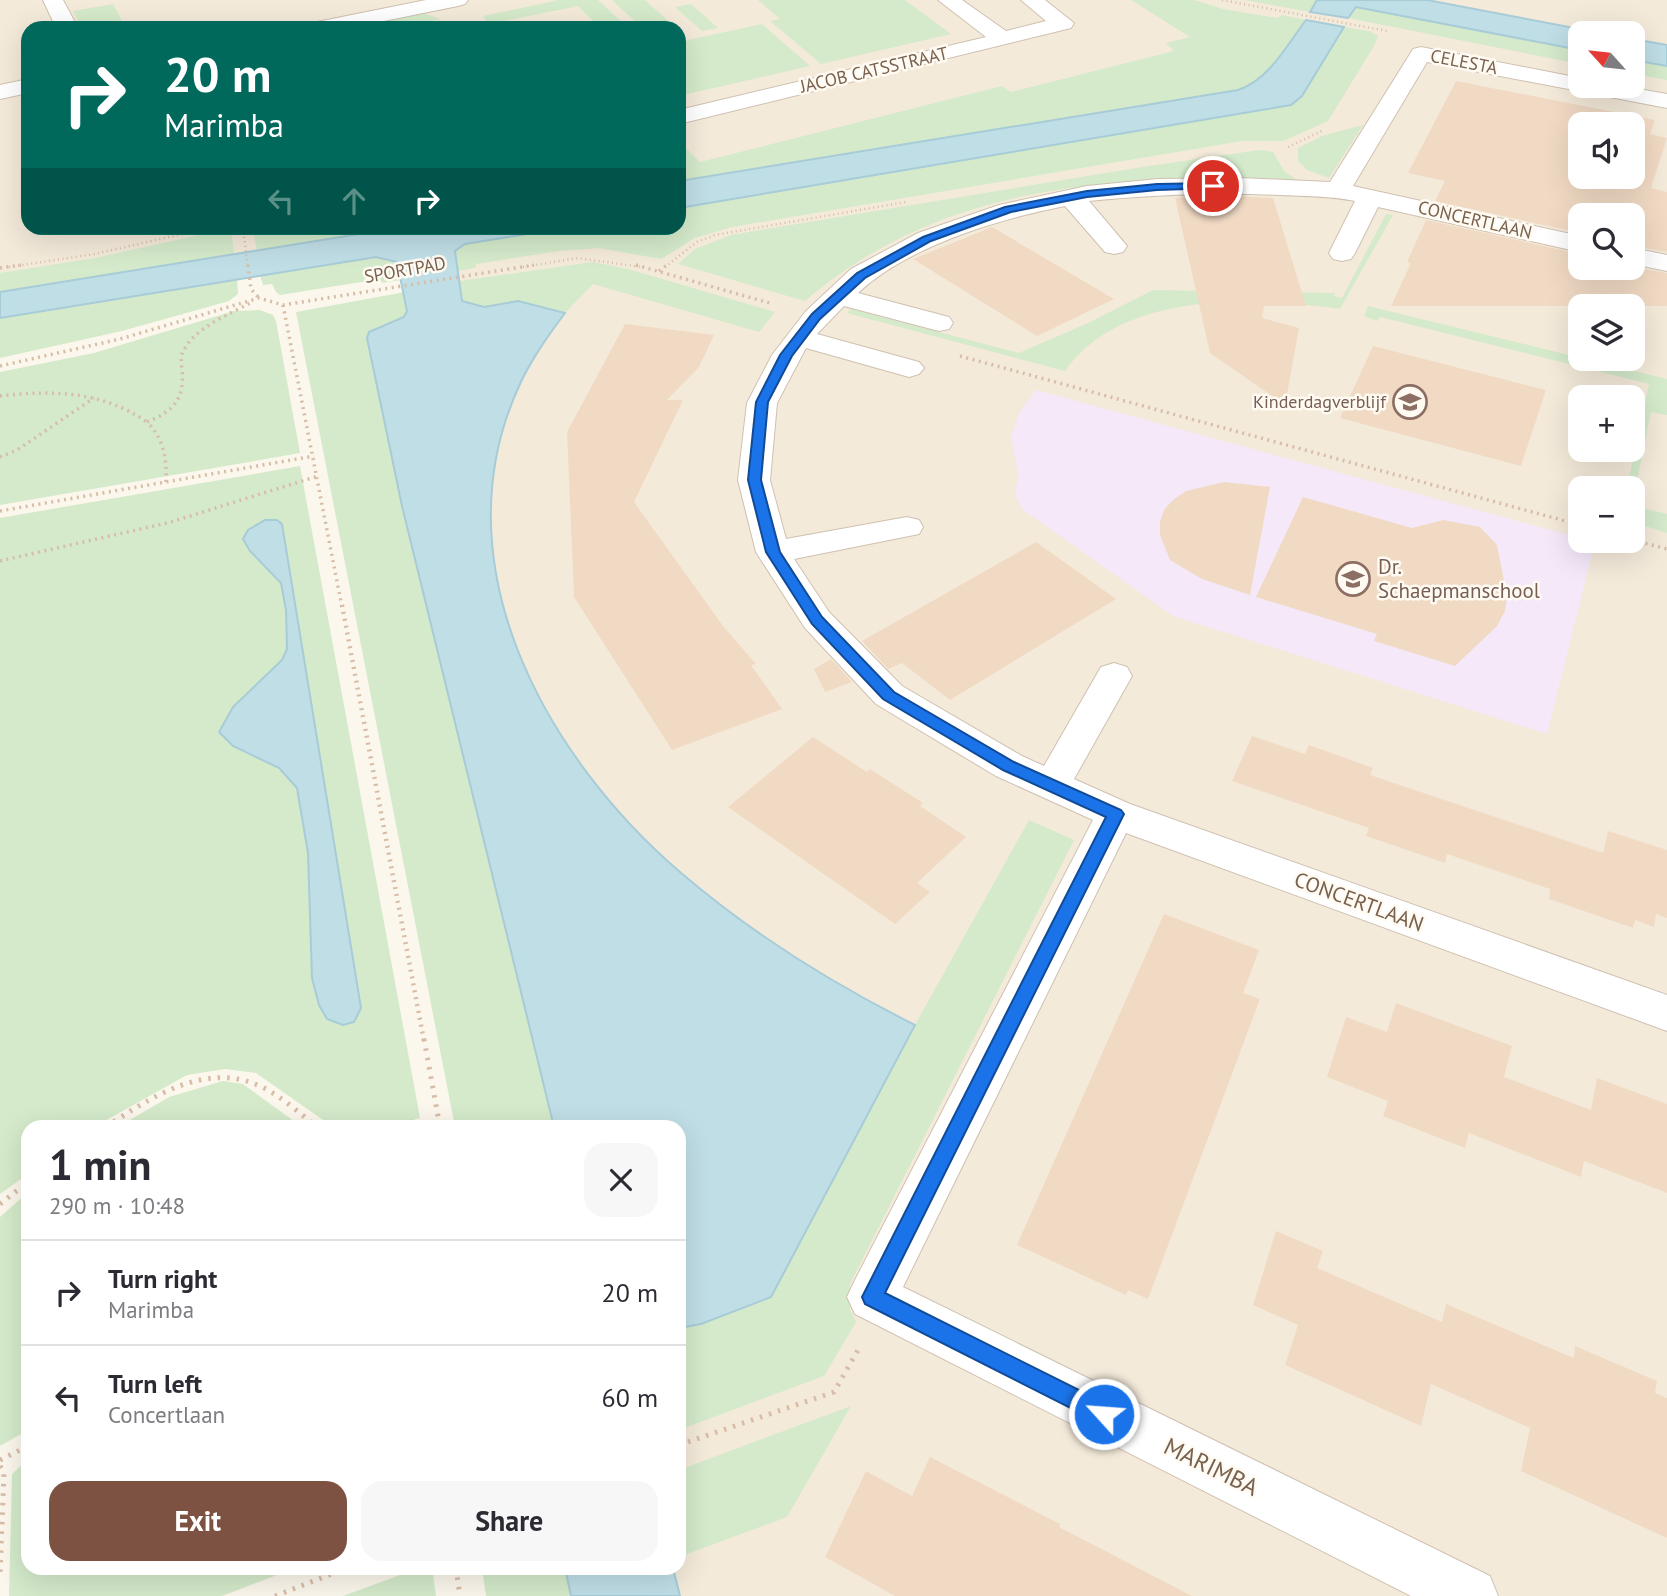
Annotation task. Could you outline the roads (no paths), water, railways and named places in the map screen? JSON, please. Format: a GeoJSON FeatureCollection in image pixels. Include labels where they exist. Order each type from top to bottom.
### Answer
{"type":"FeatureCollection","features":[{"type":"Feature","properties":{"kind":"street"},"geometry":{"type":"LineString","coordinates":[[53,0],[64,21]]}},
{"type":"Feature","properties":{"kind":"street"},"geometry":{"type":"LineString","coordinates":[[948,0],[1003,39]]}},
{"type":"Feature","properties":{"kind":"street","name":"JACOB CATSSTRAAT"},"geometry":{"type":"LineString","coordinates":[[686,115],[1063,23],[1031,0]]}},
{"type":"Feature","properties":{"kind":"street"},"geometry":{"type":"LineString","coordinates":[[363,21],[456,7]]}},
{"type":"Feature","properties":{"kind":"street","name":"CELESTA"},"geometry":{"type":"LineString","coordinates":[[1354,194],[1422,54],[1568,83]]}},
{"type":"Feature","properties":{"kind":"street"},"geometry":{"type":"LineString","coordinates":[[0,92],[21,88]]}},
{"type":"Feature","properties":{"kind":"street"},"geometry":{"type":"LineString","coordinates":[[1645,97],[1667,101]]}},
{"type":"Feature","properties":{"kind":"street","name":"CONCERTLAAN"},"geometry":{"type":"LineString","coordinates":[[1568,241],[1354,194],[1240,186],[1157,187],[1071,197],[1009,210],[927,239],[861,275],[819,317],[786,355],[762,402],[754,480],[773,552],[817,620],[889,695],[1009,766],[1116,814],[1667,1013]]}},
{"type":"Feature","properties":{"kind":"street"},"geometry":{"type":"LineString","coordinates":[[1342,253],[1354,194]]}},
{"type":"Feature","properties":{"kind":"street"},"geometry":{"type":"LineString","coordinates":[[1071,197],[1114,246]]}},
{"type":"Feature","properties":{"kind":"street"},"geometry":{"type":"LineString","coordinates":[[1645,258],[1667,263]]}},
{"type":"Feature","properties":{"kind":"street"},"geometry":{"type":"LineString","coordinates":[[819,317],[939,323]]}},
{"type":"Feature","properties":{"kind":"street"},"geometry":{"type":"LineString","coordinates":[[819,317],[909,368]]}},
{"type":"Feature","properties":{"kind":"street"},"geometry":{"type":"LineString","coordinates":[[773,552],[907,527]]}},
{"type":"Feature","properties":{"kind":"street"},"geometry":{"type":"LineString","coordinates":[[1052,786],[1114,676]]}},
{"type":"Feature","properties":{"kind":"street","name":"MARIMBA"},"geometry":{"type":"LineString","coordinates":[[1116,814],[872,1297],[1470,1596]]}},
{"type":"Feature","properties":{"kind":"water"},"geometry":{"type":"Polygon","coordinates":[[[1317,0],[1427,0],[1568,27],[1568,48],[1356,7],[1348,18],[1310,12],[1317,0]]]}},
{"type":"Feature","properties":{"kind":"water"},"geometry":{"type":"Polygon","coordinates":[[[1306,20],[1344,27],[1302,96],[1291,105],[686,207],[686,180],[1238,90],[1259,78],[1306,20]]]}},
{"type":"Feature","properties":{"kind":"water"},"geometry":{"type":"Polygon","coordinates":[[[1645,41],[1667,45],[1667,66],[1645,62],[1645,41]]]}},
{"type":"Feature","properties":{"kind":"water"},"geometry":{"type":"Polygon","coordinates":[[[353,235],[521,235],[465,244],[455,251],[462,301],[484,307],[518,301],[565,313],[520,384],[497,451],[491,518],[498,585],[518,650],[548,713],[586,771],[631,825],[680,872],[735,916],[793,956],[915,1025],[771,1297],[701,1324],[686,1327],[686,1120],[552,1120],[402,506],[367,338],[369,332],[404,317],[407,311],[397,262],[376,257],[0,318],[0,292],[353,235]]]}},
{"type":"Feature","properties":{"kind":"water"},"geometry":{"type":"Polygon","coordinates":[[[265,520],[277,520],[282,524],[361,1008],[354,1022],[343,1025],[327,1019],[319,1005],[312,978],[308,853],[297,788],[279,768],[233,746],[219,732],[233,707],[282,660],[287,649],[286,610],[281,583],[250,551],[243,539],[248,530],[265,520]]]}},
{"type":"Feature","properties":{"kind":"water"},"geometry":{"type":"Polygon","coordinates":[[[566,1575],[675,1575],[680,1596],[571,1596],[566,1575]]]}},
{"type":"Feature","properties":{"kind":"place","name":"Kinderdagverblijf"},"geometry":{"type":"Point","coordinates":[1410,402]}},
{"type":"Feature","properties":{"kind":"place","name":"Dr. Schaepmanschool"},"geometry":{"type":"Point","coordinates":[1353,579]}}]}
